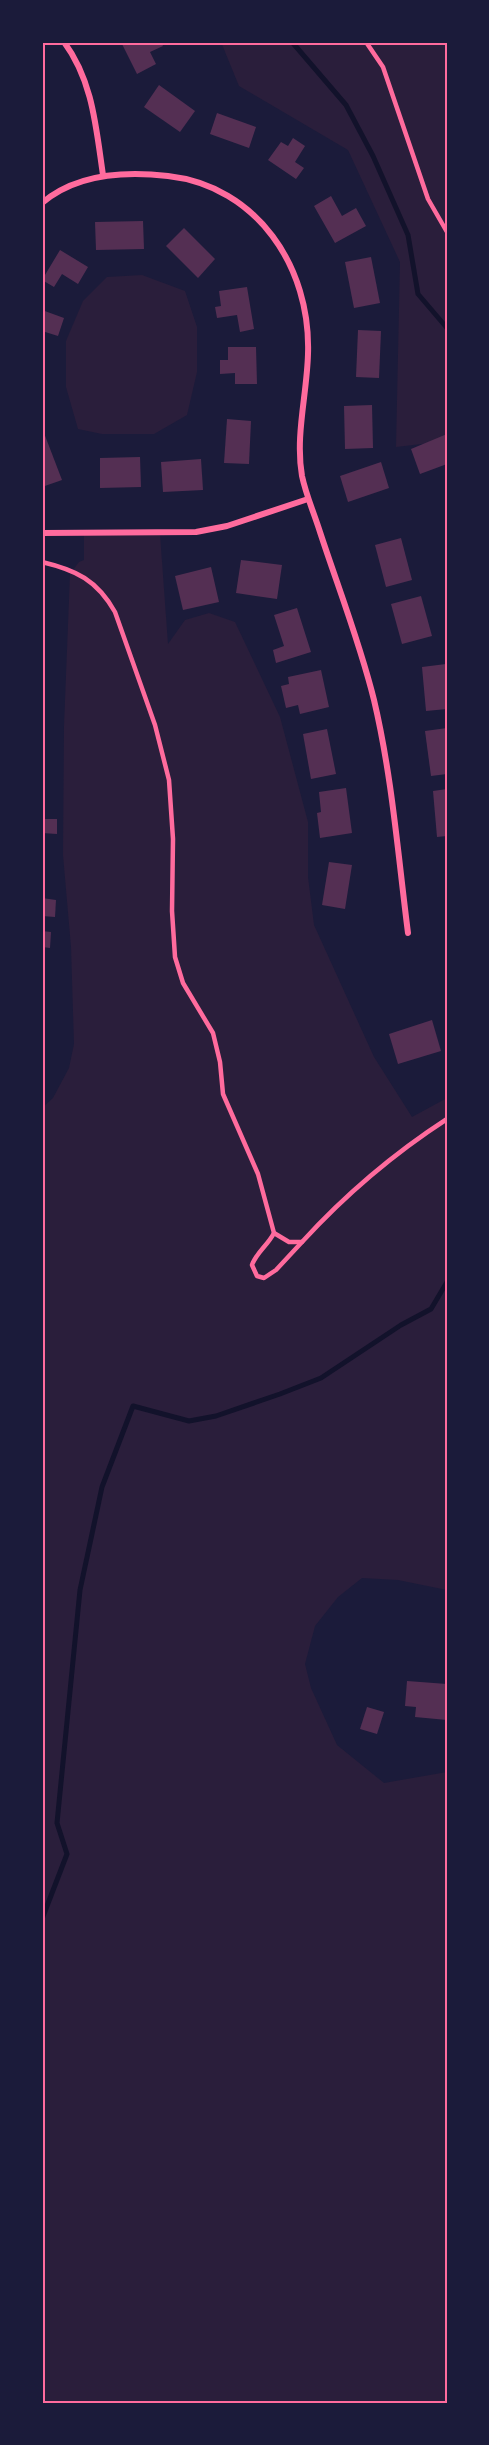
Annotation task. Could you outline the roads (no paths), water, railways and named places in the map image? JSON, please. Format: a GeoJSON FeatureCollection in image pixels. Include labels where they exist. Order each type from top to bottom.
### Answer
{"type":"FeatureCollection","features":[{"type":"Feature","properties":{"kind":"street"},"geometry":{"type":"LineString","coordinates":[[64,42],[76,58],[91,100],[103,175]]}},
{"type":"Feature","properties":{"kind":"street"},"geometry":{"type":"LineString","coordinates":[[42,203],[65,189],[103,175],[173,176],[195,181],[223,192],[266,227],[284,250],[298,283],[307,315],[308,352],[300,454],[302,475],[373,698],[386,759],[408,933]]}},
{"type":"Feature","properties":{"kind":"street"},"geometry":{"type":"LineString","coordinates":[[42,533],[196,532],[226,526],[308,499]]}},
{"type":"Feature","properties":{"kind":"lane"},"geometry":{"type":"LineString","coordinates":[[366,42],[383,67],[428,199],[447,232]]}},
{"type":"Feature","properties":{"kind":"lane"},"geometry":{"type":"LineString","coordinates":[[42,562],[66,567],[84,576],[107,598],[115,612],[155,724],[169,780],[173,839],[172,911],[175,957],[183,983],[213,1033],[220,1062],[223,1094],[258,1174],[274,1233],[289,1242],[302,1242]]}},
{"type":"Feature","properties":{"kind":"lane"},"geometry":{"type":"LineString","coordinates":[[274,1233],[254,1259],[252,1265],[257,1276],[264,1278],[276,1270],[378,1168],[406,1145],[447,1119]]}},
{"type":"Feature","properties":{"kind":"waterway"},"geometry":{"type":"LineString","coordinates":[[292,42],[346,105],[373,156],[408,235],[418,294],[447,328]]}},
{"type":"Feature","properties":{"kind":"waterway"},"geometry":{"type":"LineString","coordinates":[[42,1919],[67,1854],[57,1823],[80,1590],[102,1487],[133,1406],[189,1421],[216,1416],[321,1378],[401,1325],[431,1309],[447,1282]]}}]}
